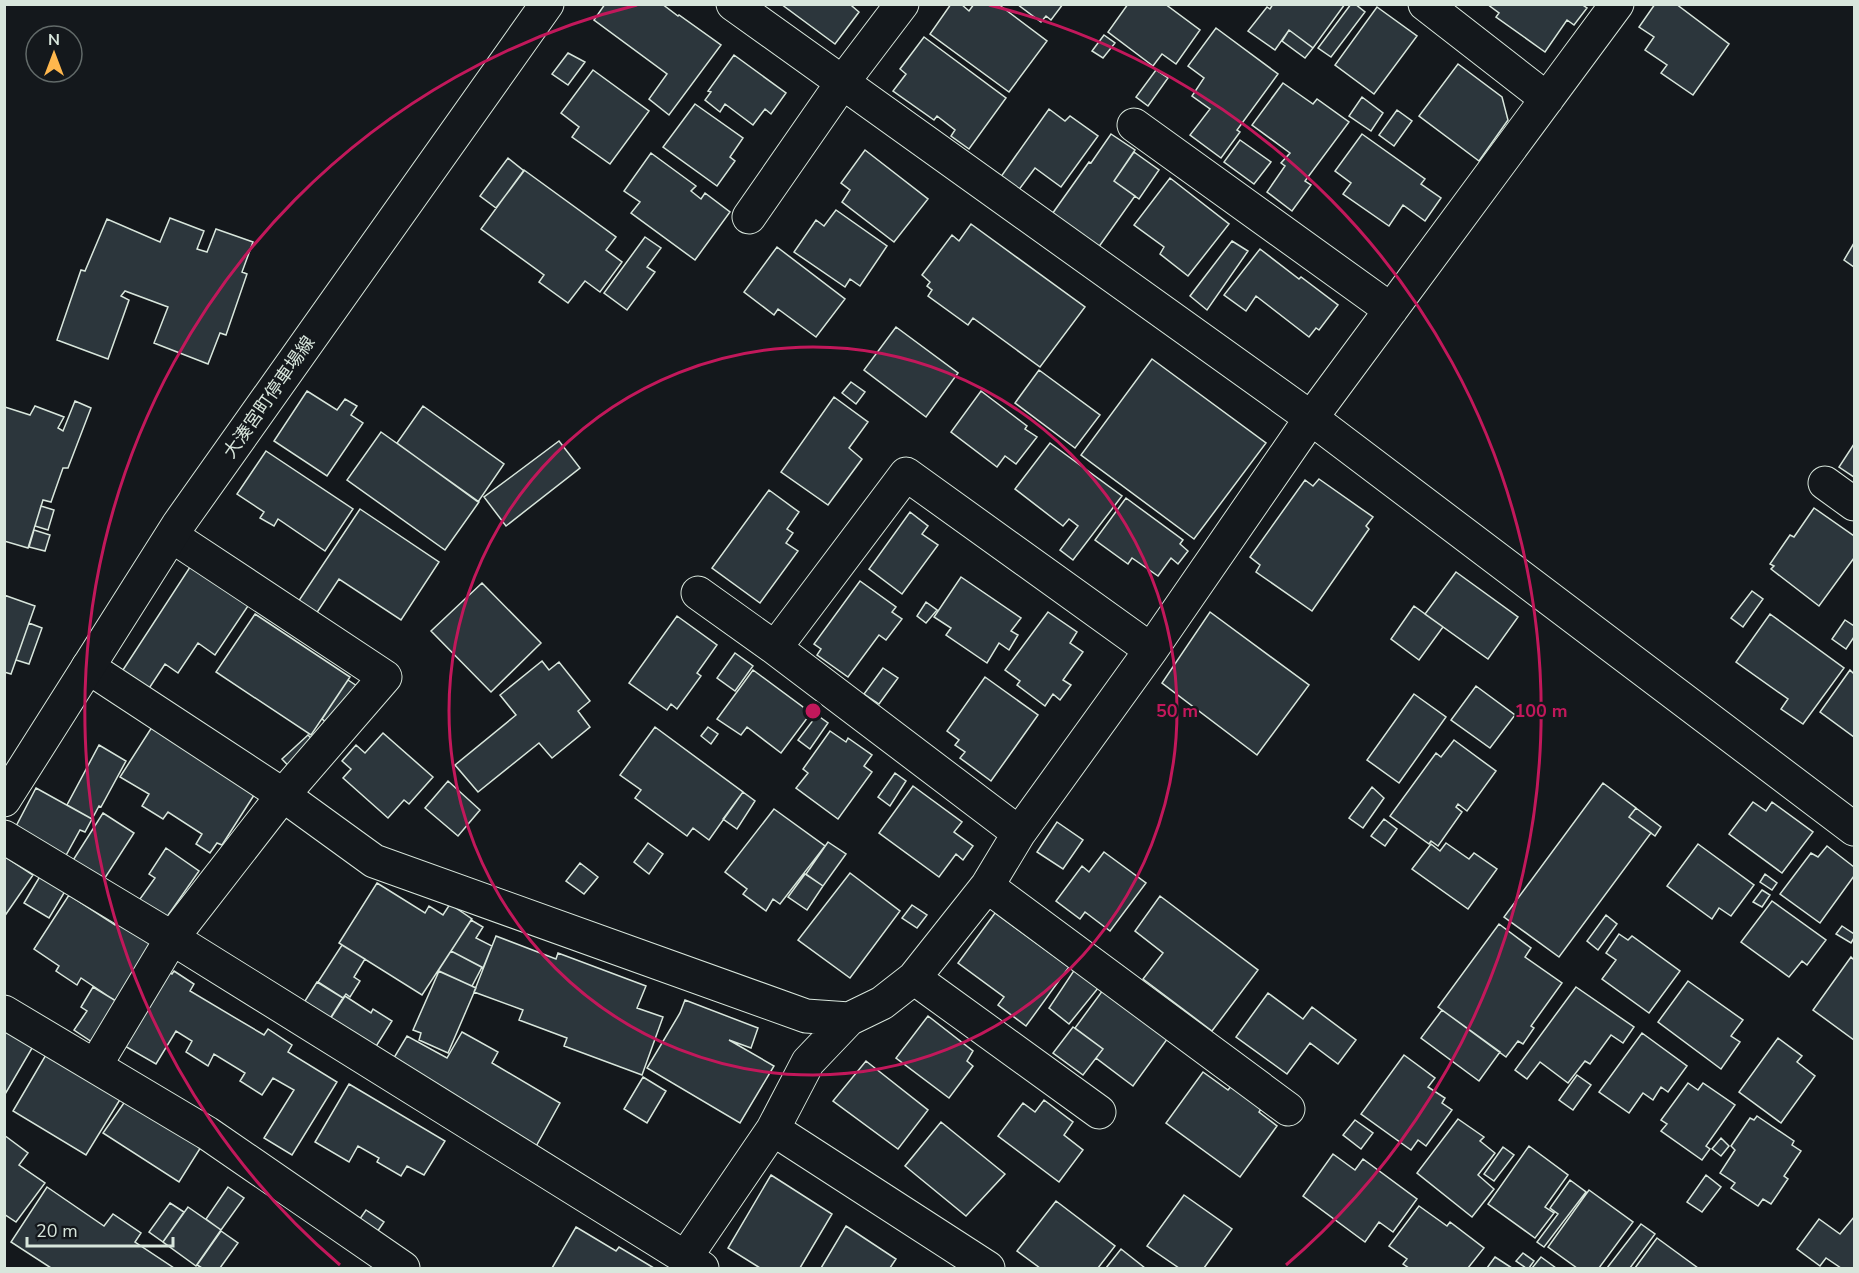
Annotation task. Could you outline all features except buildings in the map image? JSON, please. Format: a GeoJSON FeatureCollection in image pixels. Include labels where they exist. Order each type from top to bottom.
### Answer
{"type":"FeatureCollection","features":[{"type":"Feature","properties":{"kind":"street","name":"大湊宮町停車場線"},"geometry":{"type":"LineString","coordinates":[[4,800],[172,536],[547,4]]}},
{"type":"Feature","properties":{"kind":"street"},"geometry":{"type":"LineString","coordinates":[[733,4],[1311,418],[1854,829]]}},
{"type":"Feature","properties":{"kind":"street"},"geometry":{"type":"LineString","coordinates":[[749,217],[842,82],[902,4]]}},
{"type":"Feature","properties":{"kind":"street"},"geometry":{"type":"LineString","coordinates":[[1425,4],[1547,99]]}},
{"type":"Feature","properties":{"kind":"street"},"geometry":{"type":"LineString","coordinates":[[4,837],[172,938],[693,1263],[773,1129],[808,1062],[849,1019],[882,1004],[914,978],[987,886],[1019,833],[1151,650],[1311,418],[1617,4]]}},
{"type":"Feature","properties":{"kind":"street"},"geometry":{"type":"LineString","coordinates":[[1134,124],[1391,310]]}},
{"type":"Feature","properties":{"kind":"street"},"geometry":{"type":"LineString","coordinates":[[775,648],[906,474],[1151,650]]}},
{"type":"Feature","properties":{"kind":"street"},"geometry":{"type":"LineString","coordinates":[[1825,483],[1854,504]]}},
{"type":"Feature","properties":{"kind":"street"},"geometry":{"type":"LineString","coordinates":[[95,1066],[172,938],[283,795],[385,677],[172,536]]}},
{"type":"Feature","properties":{"kind":"street"},"geometry":{"type":"LineString","coordinates":[[698,593],[775,648],[1019,833]]}},
{"type":"Feature","properties":{"kind":"street"},"geometry":{"type":"LineString","coordinates":[[88,667],[283,795],[374,861],[806,1016],[849,1019]]}},
{"type":"Feature","properties":{"kind":"street"},"geometry":{"type":"LineString","coordinates":[[987,886],[1288,1109]]}},
{"type":"Feature","properties":{"kind":"street"},"geometry":{"type":"LineString","coordinates":[[914,978],[1099,1112]]}},
{"type":"Feature","properties":{"kind":"street"},"geometry":{"type":"LineString","coordinates":[[4,1012],[207,1133],[403,1269]]}},
{"type":"Feature","properties":{"kind":"street"},"geometry":{"type":"LineString","coordinates":[[773,1129],[988,1269]]}}]}
